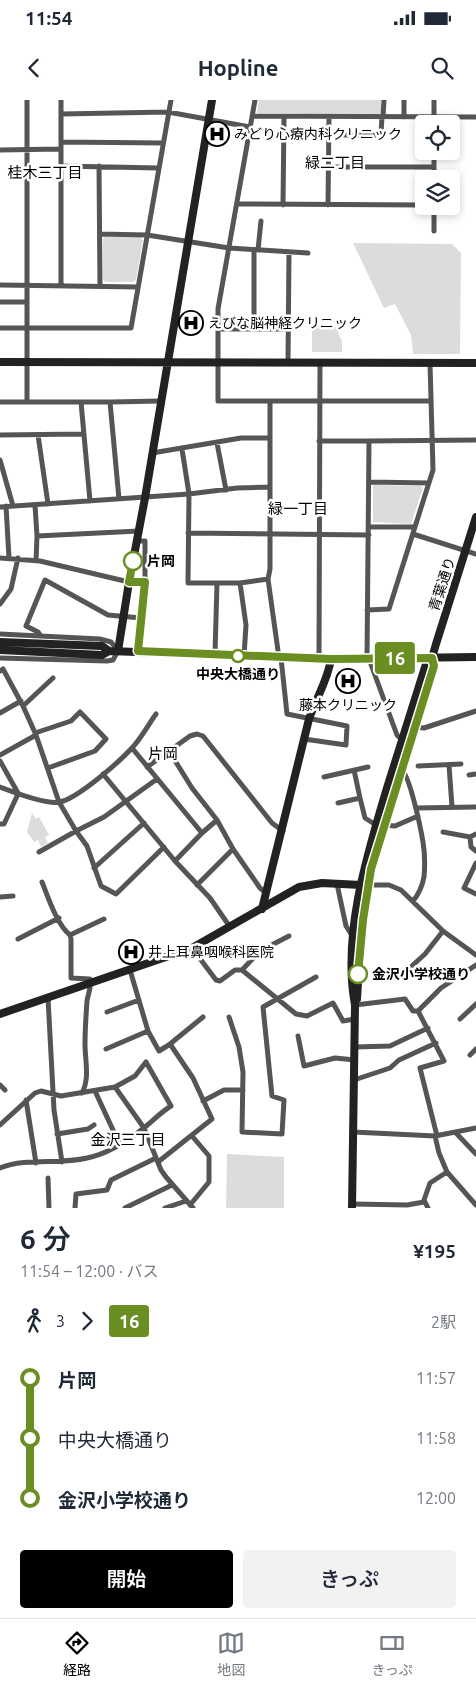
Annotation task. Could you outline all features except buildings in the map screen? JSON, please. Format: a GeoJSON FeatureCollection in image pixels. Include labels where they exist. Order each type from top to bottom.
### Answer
{"type":"FeatureCollection","features":[{"type":"Feature","properties":{"kind":"street"},"geometry":{"type":"LineString","coordinates":[[27,100],[27,402]]}},
{"type":"Feature","properties":{"kind":"street"},"geometry":{"type":"LineString","coordinates":[[62,100],[62,286]]}},
{"type":"Feature","properties":{"kind":"street"},"geometry":{"type":"LineString","coordinates":[[0,328],[131,328],[171,100]]}},
{"type":"Feature","properties":{"kind":"street"},"geometry":{"type":"LineString","coordinates":[[0,658],[107,661],[113,660],[118,651],[212,100]]}},
{"type":"Feature","properties":{"kind":"street"},"geometry":{"type":"LineString","coordinates":[[255,100],[218,309],[218,401],[431,401]]}},
{"type":"Feature","properties":{"kind":"street"},"geometry":{"type":"LineString","coordinates":[[329,135],[379,135],[381,133],[384,100]]}},
{"type":"Feature","properties":{"kind":"street"},"geometry":{"type":"LineString","coordinates":[[404,100],[404,118]]}},
{"type":"Feature","properties":{"kind":"street"},"geometry":{"type":"LineString","coordinates":[[434,100],[434,115]]}},
{"type":"Feature","properties":{"kind":"street"},"geometry":{"type":"LineString","coordinates":[[62,114],[168,112],[250,127]]}},
{"type":"Feature","properties":{"kind":"street"},"geometry":{"type":"LineString","coordinates":[[252,116],[415,119]]}},
{"type":"Feature","properties":{"kind":"street"},"geometry":{"type":"LineString","coordinates":[[283,205],[284,117]]}},
{"type":"Feature","properties":{"kind":"street"},"geometry":{"type":"LineString","coordinates":[[328,206],[329,117]]}},
{"type":"Feature","properties":{"kind":"street"},"geometry":{"type":"LineString","coordinates":[[460,119],[476,117]]}},
{"type":"Feature","properties":{"kind":"street"},"geometry":{"type":"LineString","coordinates":[[62,142],[163,143]]}},
{"type":"Feature","properties":{"kind":"street"},"geometry":{"type":"LineString","coordinates":[[0,150],[61,149]]}},
{"type":"Feature","properties":{"kind":"street"},"geometry":{"type":"LineString","coordinates":[[434,160],[434,170]]}},
{"type":"Feature","properties":{"kind":"street"},"geometry":{"type":"LineString","coordinates":[[62,166],[159,168]]}},
{"type":"Feature","properties":{"kind":"street"},"geometry":{"type":"LineString","coordinates":[[99,166],[100,286]]}},
{"type":"Feature","properties":{"kind":"street"},"geometry":{"type":"LineString","coordinates":[[329,166],[434,166]]}},
{"type":"Feature","properties":{"kind":"street"},"geometry":{"type":"LineString","coordinates":[[237,204],[415,205]]}},
{"type":"Feature","properties":{"kind":"street"},"geometry":{"type":"LineString","coordinates":[[434,215],[434,231]]}},
{"type":"Feature","properties":{"kind":"street"},"geometry":{"type":"LineString","coordinates":[[254,328],[256,250],[261,221]]}},
{"type":"Feature","properties":{"kind":"street"},"geometry":{"type":"LineString","coordinates":[[100,234],[147,235],[229,248],[308,253]]}},
{"type":"Feature","properties":{"kind":"street"},"geometry":{"type":"LineString","coordinates":[[288,362],[289,252]]}},
{"type":"Feature","properties":{"kind":"street"},"geometry":{"type":"LineString","coordinates":[[0,285],[138,287]]}},
{"type":"Feature","properties":{"kind":"street"},"geometry":{"type":"LineString","coordinates":[[0,302],[27,302]]}},
{"type":"Feature","properties":{"kind":"street"},"geometry":{"type":"LineString","coordinates":[[218,329],[288,329]]}},
{"type":"Feature","properties":{"kind":"street"},"geometry":{"type":"LineString","coordinates":[[0,362],[476,363]]}},
{"type":"Feature","properties":{"kind":"street"},"geometry":{"type":"LineString","coordinates":[[319,659],[320,363]]}},
{"type":"Feature","properties":{"kind":"street"},"geometry":{"type":"LineString","coordinates":[[367,610],[389,609],[429,483],[433,467],[430,364]]}},
{"type":"Feature","properties":{"kind":"street"},"geometry":{"type":"LineString","coordinates":[[0,402],[161,401]]}},
{"type":"Feature","properties":{"kind":"street"},"geometry":{"type":"LineString","coordinates":[[270,401],[270,569],[268,579],[287,714],[347,726],[346,744],[304,739]]}},
{"type":"Feature","properties":{"kind":"street"},"geometry":{"type":"LineString","coordinates":[[81,402],[90,501]]}},
{"type":"Feature","properties":{"kind":"street"},"geometry":{"type":"LineString","coordinates":[[110,402],[119,499]]}},
{"type":"Feature","properties":{"kind":"street"},"geometry":{"type":"LineString","coordinates":[[0,435],[83,434]]}},
{"type":"Feature","properties":{"kind":"street"},"geometry":{"type":"LineString","coordinates":[[38,435],[48,504]]}},
{"type":"Feature","properties":{"kind":"street"},"geometry":{"type":"LineString","coordinates":[[152,453],[182,450],[241,438],[269,438]]}},
{"type":"Feature","properties":{"kind":"street"},"geometry":{"type":"LineString","coordinates":[[320,441],[476,440]]}},
{"type":"Feature","properties":{"kind":"street"},"geometry":{"type":"LineString","coordinates":[[369,441],[368,659],[397,735],[402,740]]}},
{"type":"Feature","properties":{"kind":"street"},"geometry":{"type":"LineString","coordinates":[[217,443],[226,490]]}},
{"type":"Feature","properties":{"kind":"street"},"geometry":{"type":"LineString","coordinates":[[182,450],[189,494],[188,583],[240,583],[268,579]]}},
{"type":"Feature","properties":{"kind":"street"},"geometry":{"type":"LineString","coordinates":[[0,460],[10,506],[9,558]]}},
{"type":"Feature","properties":{"kind":"street"},"geometry":{"type":"LineString","coordinates":[[369,482],[429,483]]}},
{"type":"Feature","properties":{"kind":"street"},"geometry":{"type":"LineString","coordinates":[[0,507],[270,488]]}},
{"type":"Feature","properties":{"kind":"street"},"geometry":{"type":"LineString","coordinates":[[36,504],[36,560]]}},
{"type":"Feature","properties":{"kind":"street","name":"青葉通り"},"geometry":{"type":"LineString","coordinates":[[432,658],[476,517]]}},
{"type":"Feature","properties":{"kind":"street"},"geometry":{"type":"LineString","coordinates":[[369,527],[415,527]]}},
{"type":"Feature","properties":{"kind":"street"},"geometry":{"type":"LineString","coordinates":[[37,536],[139,530]]}},
{"type":"Feature","properties":{"kind":"street"},"geometry":{"type":"LineString","coordinates":[[188,533],[369,535]]}},
{"type":"Feature","properties":{"kind":"street"},"geometry":{"type":"LineString","coordinates":[[413,534],[476,554]]}},
{"type":"Feature","properties":{"kind":"street"},"geometry":{"type":"LineString","coordinates":[[137,541],[145,541],[145,582],[138,651]]}},
{"type":"Feature","properties":{"kind":"street"},"geometry":{"type":"LineString","coordinates":[[0,558],[36,560],[129,582],[145,582]]}},
{"type":"Feature","properties":{"kind":"street"},"geometry":{"type":"LineString","coordinates":[[0,604],[11,589],[18,558]]}},
{"type":"Feature","properties":{"kind":"street"},"geometry":{"type":"LineString","coordinates":[[41,636],[38,632],[26,626],[45,580],[108,615],[141,618]]}},
{"type":"Feature","properties":{"kind":"street"},"geometry":{"type":"LineString","coordinates":[[215,654],[217,583]]}},
{"type":"Feature","properties":{"kind":"street"},"geometry":{"type":"LineString","coordinates":[[240,583],[246,626],[244,656]]}},
{"type":"Feature","properties":{"kind":"street"},"geometry":{"type":"LineString","coordinates":[[0,634],[100,639],[111,642],[118,651]]}},
{"type":"Feature","properties":{"kind":"street"},"geometry":{"type":"LineString","coordinates":[[0,642],[102,646],[109,650],[118,651],[280,658],[476,657]]}},
{"type":"Feature","properties":{"kind":"street"},"geometry":{"type":"LineString","coordinates":[[0,650],[102,655],[109,650]]}},
{"type":"Feature","properties":{"kind":"street"},"geometry":{"type":"LineString","coordinates":[[380,825],[401,769],[434,666],[432,658]]}},
{"type":"Feature","properties":{"kind":"street"},"geometry":{"type":"LineString","coordinates":[[424,1202],[407,1205],[352,1206],[355,1004],[352,982],[354,937],[365,885],[402,740],[426,664],[432,658]]}},
{"type":"Feature","properties":{"kind":"street"},"geometry":{"type":"LineString","coordinates":[[262,909],[283,831],[309,719],[330,669],[331,659]]}},
{"type":"Feature","properties":{"kind":"street"},"geometry":{"type":"LineString","coordinates":[[0,671],[3,669],[22,703],[48,768],[59,802],[87,846],[101,886],[116,894],[164,847]]}},
{"type":"Feature","properties":{"kind":"street"},"geometry":{"type":"LineString","coordinates":[[0,713],[22,703],[53,678]]}},
{"type":"Feature","properties":{"kind":"street"},"geometry":{"type":"LineString","coordinates":[[414,727],[424,728],[476,711]]}},
{"type":"Feature","properties":{"kind":"street"},"geometry":{"type":"LineString","coordinates":[[0,755],[35,734],[71,721],[80,712],[106,739],[95,751],[48,768]]}},
{"type":"Feature","properties":{"kind":"street"},"geometry":{"type":"LineString","coordinates":[[0,787],[37,799],[59,802],[76,794],[103,774],[132,748],[156,714]]}},
{"type":"Feature","properties":{"kind":"street"},"geometry":{"type":"LineString","coordinates":[[147,767],[194,734],[203,736],[272,823],[283,831]]}},
{"type":"Feature","properties":{"kind":"street"},"geometry":{"type":"LineString","coordinates":[[132,748],[202,833]]}},
{"type":"Feature","properties":{"kind":"street"},"geometry":{"type":"LineString","coordinates":[[169,751],[192,788],[217,820],[233,849],[260,888],[266,893]]}},
{"type":"Feature","properties":{"kind":"street"},"geometry":{"type":"LineString","coordinates":[[0,761],[18,794]]}},
{"type":"Feature","properties":{"kind":"street"},"geometry":{"type":"LineString","coordinates":[[418,766],[461,764]]}},
{"type":"Feature","properties":{"kind":"street"},"geometry":{"type":"LineString","coordinates":[[449,765],[452,807]]}},
{"type":"Feature","properties":{"kind":"street"},"geometry":{"type":"LineString","coordinates":[[324,776],[368,767]]}},
{"type":"Feature","properties":{"kind":"street"},"geometry":{"type":"LineString","coordinates":[[401,769],[406,774],[423,841],[424,871],[420,891],[413,901]]}},
{"type":"Feature","properties":{"kind":"street"},"geometry":{"type":"LineString","coordinates":[[354,770],[365,818],[380,825],[395,826],[418,816]]}},
{"type":"Feature","properties":{"kind":"street"},"geometry":{"type":"LineString","coordinates":[[103,774],[175,861],[210,898],[230,927]]}},
{"type":"Feature","properties":{"kind":"street"},"geometry":{"type":"LineString","coordinates":[[469,775],[476,774]]}},
{"type":"Feature","properties":{"kind":"street"},"geometry":{"type":"LineString","coordinates":[[39,852],[104,817],[158,779]]}},
{"type":"Feature","properties":{"kind":"street"},"geometry":{"type":"LineString","coordinates":[[0,824],[4,824],[18,794]]}},
{"type":"Feature","properties":{"kind":"street"},"geometry":{"type":"LineString","coordinates":[[338,803],[360,798]]}},
{"type":"Feature","properties":{"kind":"street"},"geometry":{"type":"LineString","coordinates":[[416,808],[476,807]]}},
{"type":"Feature","properties":{"kind":"street"},"geometry":{"type":"LineString","coordinates":[[175,861],[217,820]]}},
{"type":"Feature","properties":{"kind":"street"},"geometry":{"type":"LineString","coordinates":[[94,868],[144,823]]}},
{"type":"Feature","properties":{"kind":"street"},"geometry":{"type":"LineString","coordinates":[[443,832],[470,837],[476,834]]}},
{"type":"Feature","properties":{"kind":"street"},"geometry":{"type":"LineString","coordinates":[[470,837],[470,847],[476,850]]}},
{"type":"Feature","properties":{"kind":"street"},"geometry":{"type":"LineString","coordinates":[[198,885],[233,849]]}},
{"type":"Feature","properties":{"kind":"street"},"geometry":{"type":"LineString","coordinates":[[476,862],[464,888],[476,894]]}},
{"type":"Feature","properties":{"kind":"street"},"geometry":{"type":"LineString","coordinates":[[42,882],[58,918],[66,932],[70,935],[71,978],[90,979],[91,983],[87,999],[85,1045],[87,1078],[86,1086],[82,1093]]}},
{"type":"Feature","properties":{"kind":"street"},"geometry":{"type":"LineString","coordinates":[[0,1014],[192,948],[306,885],[322,883],[393,886],[405,893],[443,931],[476,954]]}},
{"type":"Feature","properties":{"kind":"street"},"geometry":{"type":"LineString","coordinates":[[337,884],[346,926],[354,937]]}},
{"type":"Feature","properties":{"kind":"street"},"geometry":{"type":"LineString","coordinates":[[355,1004],[358,996],[365,885]]}},
{"type":"Feature","properties":{"kind":"street"},"geometry":{"type":"LineString","coordinates":[[0,897],[13,896]]}},
{"type":"Feature","properties":{"kind":"street"},"geometry":{"type":"LineString","coordinates":[[18,939],[58,918]]}},
{"type":"Feature","properties":{"kind":"street"},"geometry":{"type":"LineString","coordinates":[[70,935],[104,920]]}},
{"type":"Feature","properties":{"kind":"street"},"geometry":{"type":"LineString","coordinates":[[402,975],[425,954],[443,931]]}},
{"type":"Feature","properties":{"kind":"street"},"geometry":{"type":"LineString","coordinates":[[242,970],[260,951],[289,936]]}},
{"type":"Feature","properties":{"kind":"street"},"geometry":{"type":"LineString","coordinates":[[192,948],[216,980],[220,981],[235,970],[242,970],[296,1014],[307,1016],[333,1003],[343,1021],[355,1019]]}},
{"type":"Feature","properties":{"kind":"street"},"geometry":{"type":"LineString","coordinates":[[418,1011],[441,988],[476,965]]}},
{"type":"Feature","properties":{"kind":"street"},"geometry":{"type":"LineString","coordinates":[[130,970],[148,1030],[159,1051],[172,1043],[203,1017]]}},
{"type":"Feature","properties":{"kind":"street"},"geometry":{"type":"LineString","coordinates":[[229,1016],[239,1047],[243,1072],[242,1132],[282,1134],[284,1100],[272,1096],[263,1007],[316,977]]}},
{"type":"Feature","properties":{"kind":"street"},"geometry":{"type":"LineString","coordinates":[[48,998],[54,1110],[62,1162]]}},
{"type":"Feature","properties":{"kind":"street"},"geometry":{"type":"LineString","coordinates":[[355,1004],[405,999],[414,1011],[418,1011],[444,1061],[420,1068],[439,1154],[446,1172],[476,1205]]}},
{"type":"Feature","properties":{"kind":"street"},"geometry":{"type":"LineString","coordinates":[[107,1012],[139,1000]]}},
{"type":"Feature","properties":{"kind":"street"},"geometry":{"type":"LineString","coordinates":[[460,1019],[476,1004]]}},
{"type":"Feature","properties":{"kind":"street"},"geometry":{"type":"LineString","coordinates":[[355,1047],[390,1046],[428,1028]]}},
{"type":"Feature","properties":{"kind":"street"},"geometry":{"type":"LineString","coordinates":[[106,1049],[148,1030]]}},
{"type":"Feature","properties":{"kind":"street"},"geometry":{"type":"LineString","coordinates":[[298,1036],[304,1066],[335,1058],[354,1060]]}},
{"type":"Feature","properties":{"kind":"street"},"geometry":{"type":"LineString","coordinates":[[75,1208],[76,1194],[107,1190],[111,1180],[157,1160],[192,1136],[212,1119],[193,1078],[170,1044],[172,1043]]}},
{"type":"Feature","properties":{"kind":"street"},"geometry":{"type":"LineString","coordinates":[[354,1080],[390,1068],[399,1060],[436,1043]]}},
{"type":"Feature","properties":{"kind":"street"},"geometry":{"type":"LineString","coordinates":[[470,1055],[476,1049]]}},
{"type":"Feature","properties":{"kind":"street"},"geometry":{"type":"LineString","coordinates":[[0,1125],[34,1093],[41,1091],[61,1096],[115,1087],[135,1076],[146,1062],[171,1106],[162,1111],[144,1128],[90,1158],[62,1162],[8,1164],[0,1168]]}},
{"type":"Feature","properties":{"kind":"street"},"geometry":{"type":"LineString","coordinates":[[0,1084],[5,1090]]}},
{"type":"Feature","properties":{"kind":"street"},"geometry":{"type":"LineString","coordinates":[[115,1087],[144,1128],[161,1170],[190,1204]]}},
{"type":"Feature","properties":{"kind":"street"},"geometry":{"type":"LineString","coordinates":[[204,1101],[224,1090],[243,1090]]}},
{"type":"Feature","properties":{"kind":"street"},"geometry":{"type":"LineString","coordinates":[[95,1091],[120,1143]]}},
{"type":"Feature","properties":{"kind":"street"},"geometry":{"type":"LineString","coordinates":[[26,1100],[36,1163]]}},
{"type":"Feature","properties":{"kind":"street"},"geometry":{"type":"LineString","coordinates":[[57,1134],[88,1129],[94,1126]]}},
{"type":"Feature","properties":{"kind":"street"},"geometry":{"type":"LineString","coordinates":[[353,1132],[436,1136],[476,1128]]}},
{"type":"Feature","properties":{"kind":"street"},"geometry":{"type":"LineString","coordinates":[[456,1133],[476,1154]]}},
{"type":"Feature","properties":{"kind":"street"},"geometry":{"type":"LineString","coordinates":[[166,1208],[190,1204],[209,1182],[209,1156],[192,1136]]}},
{"type":"Feature","properties":{"kind":"street"},"geometry":{"type":"LineString","coordinates":[[428,1208],[424,1202],[424,1195],[430,1183],[446,1172]]}},
{"type":"Feature","properties":{"kind":"street"},"geometry":{"type":"LineString","coordinates":[[48,1178],[49,1208]]}},
{"type":"Feature","properties":{"kind":"street"},"geometry":{"type":"LineString","coordinates":[[125,1208],[172,1185]]}},
{"type":"Feature","properties":{"kind":"shaded area"},"geometry":{"type":"Polygon","coordinates":[[[259,100],[381,100],[381,112],[379,114],[257,113],[259,100]]]}},
{"type":"Feature","properties":{"kind":"shaded area"},"geometry":{"type":"Polygon","coordinates":[[[105,237],[140,237],[143,240],[136,280],[133,282],[105,282],[103,279],[103,239],[105,237]]]}},
{"type":"Feature","properties":{"kind":"shaded area"},"geometry":{"type":"Polygon","coordinates":[[[353,243],[452,244],[461,253],[460,354],[413,354],[411,335],[395,304],[384,308],[353,243]]]}},
{"type":"Feature","properties":{"kind":"shaded area"},"geometry":{"type":"Polygon","coordinates":[[[312,325],[335,326],[342,341],[342,352],[312,352],[312,325]]]}},
{"type":"Feature","properties":{"kind":"shaded area"},"geometry":{"type":"Polygon","coordinates":[[[374,485],[421,486],[423,488],[411,524],[373,522],[374,485]]]}},
{"type":"Feature","properties":{"kind":"shaded area"},"geometry":{"type":"Polygon","coordinates":[[[32,813],[36,819],[39,817],[49,835],[45,837],[48,843],[41,847],[38,840],[34,842],[27,832],[32,813]]]}},
{"type":"Feature","properties":{"kind":"shaded area"},"geometry":{"type":"Polygon","coordinates":[[[227,1154],[284,1157],[284,1208],[226,1208],[227,1154]]]}},
{"type":"Feature","properties":{"kind":"bus line","name":"16"},"geometry":{"type":"LineString","coordinates":[[133,561],[129,582],[145,582],[138,651],[282,658],[432,658],[434,666],[371,869],[363,920],[358,974]]}},
{"type":"Feature","properties":{"kind":"place","name":"みどり心療内科クリニック"},"geometry":{"type":"Point","coordinates":[217,134]}},
{"type":"Feature","properties":{"kind":"place","name":"えびな脳神経クリニック"},"geometry":{"type":"Point","coordinates":[191,323]}},
{"type":"Feature","properties":{"kind":"place","name":"片岡"},"geometry":{"type":"Point","coordinates":[133,561]}},
{"type":"Feature","properties":{"kind":"place","name":"中央大橋通り"},"geometry":{"type":"Point","coordinates":[238,656]}},
{"type":"Feature","properties":{"kind":"place","name":"藤本クリニック"},"geometry":{"type":"Point","coordinates":[348,681]}},
{"type":"Feature","properties":{"kind":"place","name":"井上耳鼻咽喉科医院"},"geometry":{"type":"Point","coordinates":[131,952]}},
{"type":"Feature","properties":{"kind":"place","name":"金沢小学校通り"},"geometry":{"type":"Point","coordinates":[358,974]}},
{"type":"Feature","properties":{"kind":"district","name":"緑二丁目"},"geometry":{"type":"Point","coordinates":[335,163]}},
{"type":"Feature","properties":{"kind":"district","name":"桂木三丁目"},"geometry":{"type":"Point","coordinates":[45,173]}},
{"type":"Feature","properties":{"kind":"district","name":"緑一丁目"},"geometry":{"type":"Point","coordinates":[298,509]}},
{"type":"Feature","properties":{"kind":"district","name":"片岡"},"geometry":{"type":"Point","coordinates":[163,754]}},
{"type":"Feature","properties":{"kind":"district","name":"金沢三丁目"},"geometry":{"type":"Point","coordinates":[128,1140]}}]}
